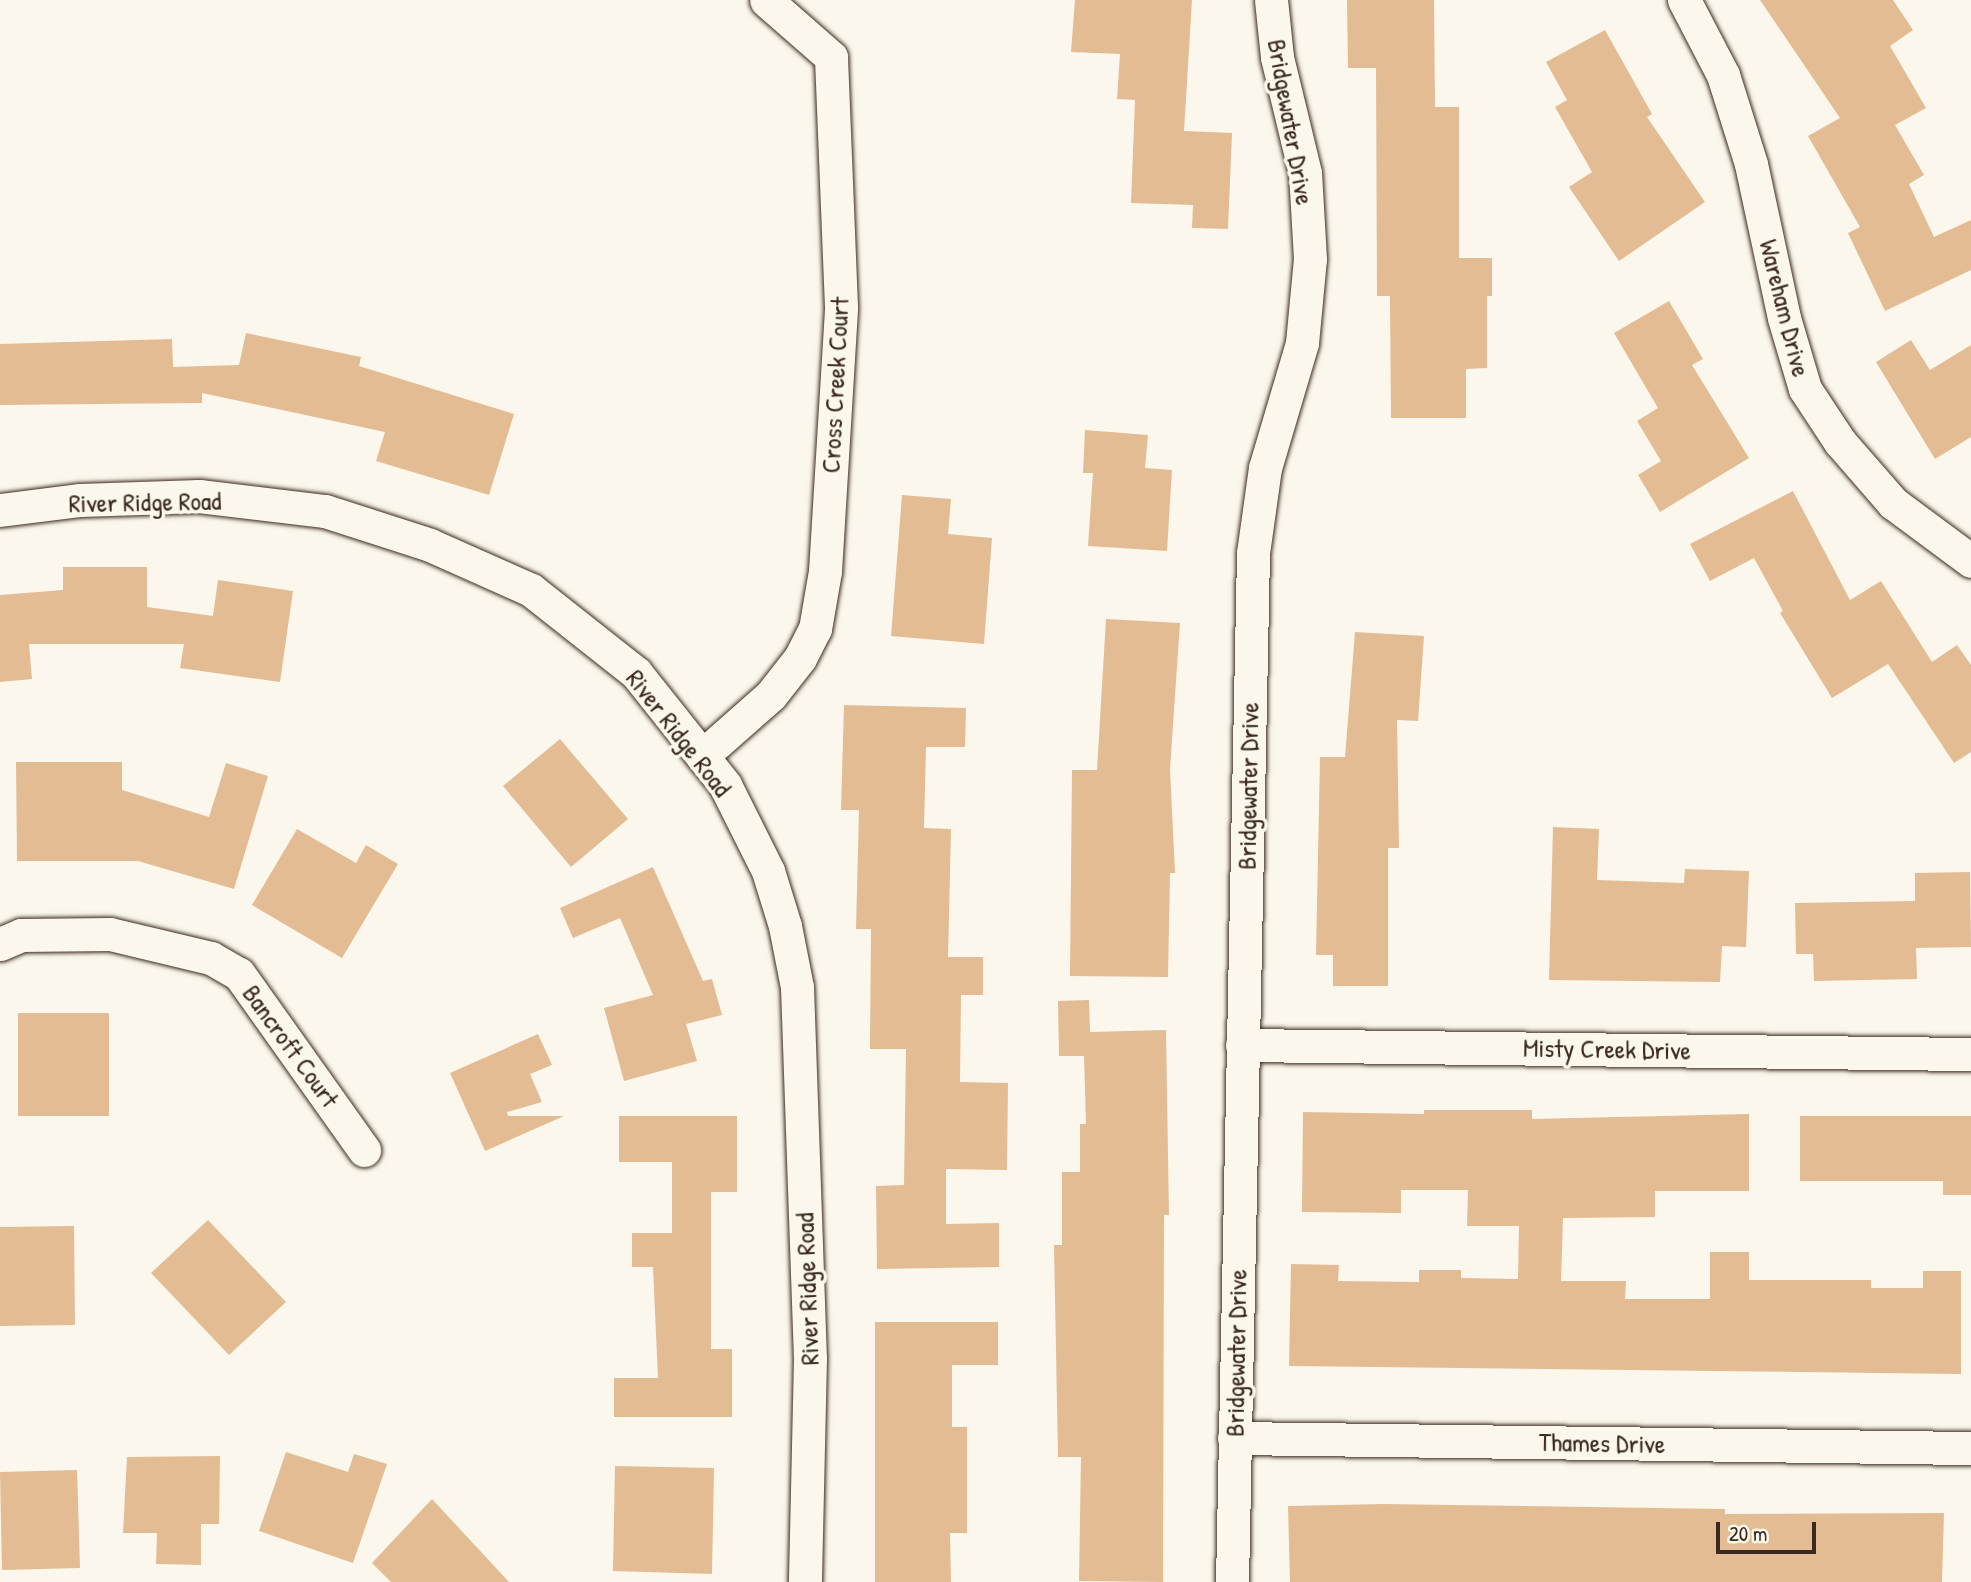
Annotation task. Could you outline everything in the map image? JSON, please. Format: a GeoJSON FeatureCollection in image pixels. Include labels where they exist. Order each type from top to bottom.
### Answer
{"type":"FeatureCollection","features":[{"type":"Feature","properties":{"kind":"street","name":"Cross Creek Court"},"geometry":{"type":"LineString","coordinates":[[702,756],[771,695],[800,658],[815,629],[825,571],[841,307],[831,57],[766,0]]}},
{"type":"Feature","properties":{"kind":"street","name":"Bridgewater Drive"},"geometry":{"type":"LineString","coordinates":[[1232,1582],[1253,553],[1265,468],[1303,343],[1310,259],[1305,173],[1277,57],[1271,0]]}},
{"type":"Feature","properties":{"kind":"street","name":"Wareham Drive"},"geometry":{"type":"LineString","coordinates":[[1684,0],[1723,75],[1743,139],[1784,318],[1805,389],[1840,442],[1893,503],[1963,544]]}},
{"type":"Feature","properties":{"kind":"street","name":"River Ridge Road"},"geometry":{"type":"LineString","coordinates":[[0,510],[80,500],[199,496],[325,511],[430,545],[531,590],[636,673],[725,785],[768,871],[785,926],[797,987],[810,1358],[805,1582]]}},
{"type":"Feature","properties":{"kind":"street","name":"Bancroft Court"},"geometry":{"type":"LineString","coordinates":[[0,944],[21,935],[110,934],[211,958],[239,974],[364,1150]]}},
{"type":"Feature","properties":{"kind":"street","name":"Misty Creek Drive"},"geometry":{"type":"LineString","coordinates":[[1242,1045],[1971,1054]]}},
{"type":"Feature","properties":{"kind":"street","name":"Thames Drive"},"geometry":{"type":"LineString","coordinates":[[1234,1438],[1971,1448]]}},
{"type":"Feature","properties":{"kind":"building"},"geometry":{"type":"Polygon","coordinates":[[[1075,0],[1192,0],[1184,131],[1232,133],[1228,229],[1192,228],[1193,205],[1131,203],[1135,100],[1117,99],[1120,54],[1071,52],[1075,0]]]}},
{"type":"Feature","properties":{"kind":"building"},"geometry":{"type":"Polygon","coordinates":[[[1347,0],[1434,0],[1435,107],[1459,107],[1459,258],[1492,258],[1492,296],[1487,296],[1487,368],[1466,369],[1466,418],[1391,418],[1390,296],[1377,296],[1376,68],[1348,68],[1347,0]]]}},
{"type":"Feature","properties":{"kind":"building"},"geometry":{"type":"Polygon","coordinates":[[[1760,0],[1893,0],[1913,30],[1890,46],[1926,108],[1895,125],[1924,175],[1909,184],[1934,237],[1971,220],[1971,270],[1885,311],[1848,233],[1860,227],[1808,136],[1840,118],[1760,0]]]}},
{"type":"Feature","properties":{"kind":"building"},"geometry":{"type":"Polygon","coordinates":[[[1605,30],[1652,114],[1647,117],[1705,202],[1619,261],[1569,187],[1592,172],[1555,107],[1567,100],[1546,62],[1605,30]]]}},
{"type":"Feature","properties":{"kind":"building"},"geometry":{"type":"Polygon","coordinates":[[[1669,301],[1703,359],[1692,365],[1749,458],[1660,512],[1638,475],[1661,461],[1637,421],[1658,408],[1614,333],[1669,301]]]}},
{"type":"Feature","properties":{"kind":"building"},"geometry":{"type":"Polygon","coordinates":[[[246,333],[361,357],[359,366],[514,414],[489,495],[376,461],[385,432],[202,393],[202,403],[0,405],[0,344],[172,339],[173,367],[239,365],[246,333]]]}},
{"type":"Feature","properties":{"kind":"building"},"geometry":{"type":"Polygon","coordinates":[[[1911,340],[1930,370],[1971,345],[1971,437],[1935,459],[1876,362],[1911,340]]]}},
{"type":"Feature","properties":{"kind":"building"},"geometry":{"type":"Polygon","coordinates":[[[1085,430],[1148,435],[1145,468],[1172,470],[1167,551],[1088,546],[1093,473],[1083,473],[1085,430]]]}},
{"type":"Feature","properties":{"kind":"building"},"geometry":{"type":"Polygon","coordinates":[[[1793,491],[1850,600],[1881,581],[1932,662],[1957,645],[1971,665],[1971,752],[1954,763],[1888,664],[1832,698],[1780,613],[1783,611],[1754,558],[1710,581],[1690,544],[1793,491]]]}},
{"type":"Feature","properties":{"kind":"building"},"geometry":{"type":"Polygon","coordinates":[[[902,495],[951,499],[948,534],[992,538],[984,644],[891,636],[902,495]]]}},
{"type":"Feature","properties":{"kind":"building"},"geometry":{"type":"Polygon","coordinates":[[[63,567],[147,567],[147,607],[213,616],[218,580],[293,591],[280,682],[180,668],[184,644],[29,644],[32,679],[0,682],[0,595],[63,590],[63,567]]]}},
{"type":"Feature","properties":{"kind":"building"},"geometry":{"type":"Polygon","coordinates":[[[1106,619],[1180,623],[1170,769],[1175,873],[1170,873],[1168,977],[1070,976],[1072,770],[1097,770],[1106,619]]]}},
{"type":"Feature","properties":{"kind":"building"},"geometry":{"type":"Polygon","coordinates":[[[1355,632],[1424,636],[1418,721],[1397,720],[1399,848],[1388,848],[1388,986],[1333,986],[1333,955],[1316,955],[1320,757],[1345,757],[1355,632]]]}},
{"type":"Feature","properties":{"kind":"building"},"geometry":{"type":"Polygon","coordinates":[[[844,705],[966,708],[965,747],[926,747],[924,828],[951,829],[948,957],[983,957],[983,995],[961,995],[960,1082],[1008,1083],[1007,1170],[946,1169],[946,1224],[999,1223],[999,1267],[877,1269],[876,1186],[904,1185],[906,1049],[870,1049],[871,929],[856,929],[859,810],[841,810],[844,705]]]}},
{"type":"Feature","properties":{"kind":"building"},"geometry":{"type":"Polygon","coordinates":[[[560,739],[628,819],[571,867],[503,786],[560,739]]]}},
{"type":"Feature","properties":{"kind":"building"},"geometry":{"type":"Polygon","coordinates":[[[16,762],[122,762],[122,790],[209,817],[226,763],[268,776],[234,889],[138,861],[17,861],[16,762]]]}},
{"type":"Feature","properties":{"kind":"building"},"geometry":{"type":"Polygon","coordinates":[[[1553,827],[1599,829],[1597,880],[1684,883],[1685,869],[1749,871],[1746,947],[1722,946],[1720,982],[1549,980],[1553,827]]]}},
{"type":"Feature","properties":{"kind":"building"},"geometry":{"type":"Polygon","coordinates":[[[297,829],[356,863],[366,845],[398,864],[342,958],[252,905],[297,829]]]}},
{"type":"Feature","properties":{"kind":"building"},"geometry":{"type":"Polygon","coordinates":[[[653,867],[703,981],[712,979],[722,1015],[686,1024],[697,1061],[624,1081],[604,1008],[653,995],[620,918],[573,938],[560,908],[653,867]]]}},
{"type":"Feature","properties":{"kind":"building"},"geometry":{"type":"Polygon","coordinates":[[[1970,872],[1971,947],[1916,948],[1917,979],[1814,981],[1813,954],[1796,954],[1795,903],[1915,901],[1915,873],[1970,872]]]}},
{"type":"Feature","properties":{"kind":"building"},"geometry":{"type":"Polygon","coordinates":[[[1089,1000],[1090,1032],[1166,1030],[1169,1215],[1164,1215],[1163,1582],[1079,1581],[1081,1457],[1058,1457],[1054,1245],[1062,1245],[1062,1172],[1080,1172],[1080,1124],[1086,1124],[1084,1056],[1059,1056],[1058,1001],[1089,1000]]]}},
{"type":"Feature","properties":{"kind":"building"},"geometry":{"type":"Polygon","coordinates":[[[18,1013],[109,1013],[109,1116],[18,1116],[18,1013]]]}},
{"type":"Feature","properties":{"kind":"building"},"geometry":{"type":"Polygon","coordinates":[[[538,1034],[552,1065],[530,1074],[542,1102],[507,1112],[508,1116],[564,1116],[485,1151],[450,1073],[538,1034]]]}},
{"type":"Feature","properties":{"kind":"building"},"geometry":{"type":"Polygon","coordinates":[[[1424,1110],[1532,1110],[1532,1119],[1749,1114],[1749,1191],[1655,1191],[1655,1217],[1563,1218],[1561,1281],[1626,1281],[1625,1299],[1710,1299],[1710,1252],[1749,1252],[1749,1280],[1871,1280],[1871,1288],[1923,1288],[1923,1271],[1961,1271],[1961,1374],[1289,1366],[1291,1264],[1339,1265],[1338,1281],[1419,1282],[1419,1270],[1461,1270],[1461,1278],[1518,1279],[1519,1226],[1467,1226],[1468,1190],[1401,1190],[1401,1213],[1302,1212],[1303,1112],[1424,1114],[1424,1110]]]}},
{"type":"Feature","properties":{"kind":"building"},"geometry":{"type":"Polygon","coordinates":[[[619,1116],[737,1116],[737,1192],[711,1192],[711,1349],[732,1349],[732,1417],[614,1417],[614,1378],[658,1378],[653,1267],[632,1267],[632,1233],[672,1233],[672,1162],[619,1162],[619,1116]]]}},
{"type":"Feature","properties":{"kind":"building"},"geometry":{"type":"Polygon","coordinates":[[[1800,1116],[1971,1116],[1971,1195],[1943,1195],[1943,1181],[1800,1181],[1800,1116]]]}},
{"type":"Feature","properties":{"kind":"building"},"geometry":{"type":"Polygon","coordinates":[[[208,1220],[286,1302],[229,1355],[151,1273],[208,1220]]]}},
{"type":"Feature","properties":{"kind":"building"},"geometry":{"type":"Polygon","coordinates":[[[74,1226],[75,1325],[0,1326],[0,1227],[74,1226]]]}},
{"type":"Feature","properties":{"kind":"building"},"geometry":{"type":"Polygon","coordinates":[[[875,1322],[998,1322],[998,1365],[952,1365],[952,1427],[967,1427],[967,1533],[950,1533],[951,1582],[875,1582],[875,1322]]]}},
{"type":"Feature","properties":{"kind":"building"},"geometry":{"type":"Polygon","coordinates":[[[286,1452],[348,1472],[354,1454],[387,1464],[353,1563],[259,1531],[286,1452]]]}},
{"type":"Feature","properties":{"kind":"building"},"geometry":{"type":"Polygon","coordinates":[[[220,1456],[219,1524],[201,1524],[201,1565],[156,1564],[157,1533],[123,1533],[127,1457],[220,1456]]]}},
{"type":"Feature","properties":{"kind":"building"},"geometry":{"type":"Polygon","coordinates":[[[615,1466],[714,1468],[712,1574],[613,1571],[615,1466]]]}},
{"type":"Feature","properties":{"kind":"building"},"geometry":{"type":"Polygon","coordinates":[[[77,1470],[80,1568],[2,1570],[0,1472],[77,1470]]]}},
{"type":"Feature","properties":{"kind":"building"},"geometry":{"type":"Polygon","coordinates":[[[432,1499],[509,1582],[391,1582],[372,1563],[432,1499]]]}},
{"type":"Feature","properties":{"kind":"building"},"geometry":{"type":"Polygon","coordinates":[[[1383,1504],[1725,1509],[1725,1514],[1944,1513],[1942,1582],[1290,1582],[1288,1506],[1383,1504]]]}}]}
